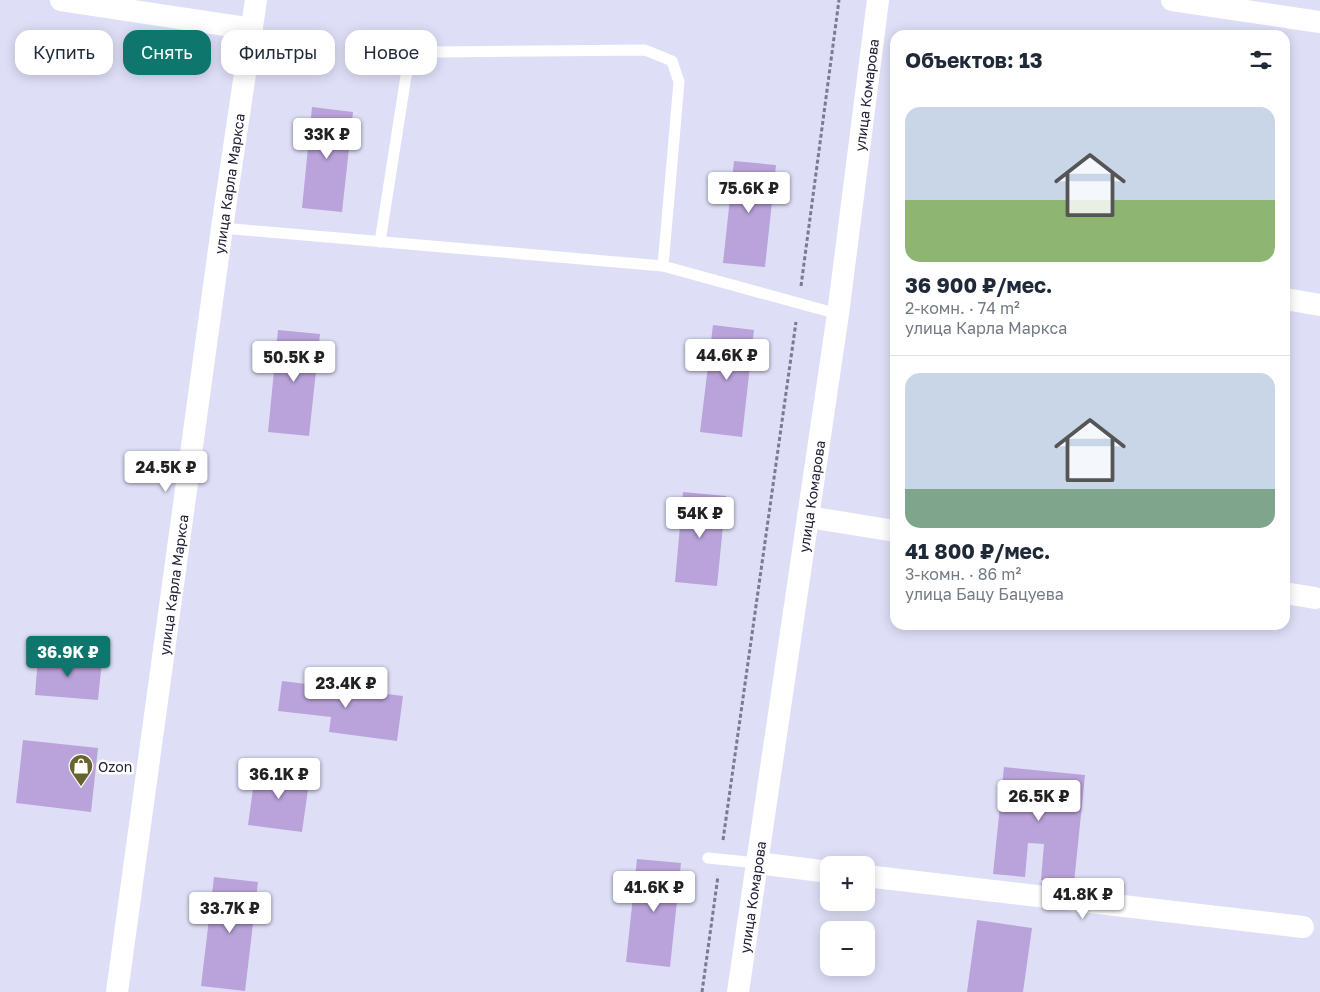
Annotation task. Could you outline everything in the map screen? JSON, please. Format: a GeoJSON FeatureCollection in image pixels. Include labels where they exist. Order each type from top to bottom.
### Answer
{"type":"FeatureCollection","features":[{"type":"Feature","properties":{"kind":"street"},"geometry":{"type":"LineString","coordinates":[[61,0],[252,29]]}},
{"type":"Feature","properties":{"kind":"street","name":"улица Карла Маркса"},"geometry":{"type":"LineString","coordinates":[[117,992],[222,228],[256,0]]}},
{"type":"Feature","properties":{"kind":"street","name":"улица Комарова"},"geometry":{"type":"LineString","coordinates":[[738,992],[838,314],[878,0]]}},
{"type":"Feature","properties":{"kind":"street"},"geometry":{"type":"LineString","coordinates":[[1172,0],[1208,3],[1320,22]]}},
{"type":"Feature","properties":{"kind":"street"},"geometry":{"type":"LineString","coordinates":[[1290,300],[1320,305]]}},
{"type":"Feature","properties":{"kind":"street"},"geometry":{"type":"LineString","coordinates":[[808,517],[890,530]]}},
{"type":"Feature","properties":{"kind":"street"},"geometry":{"type":"LineString","coordinates":[[1290,594],[1315,598]]}},
{"type":"Feature","properties":{"kind":"street"},"geometry":{"type":"LineString","coordinates":[[757,863],[820,871]]}},
{"type":"Feature","properties":{"kind":"street"},"geometry":{"type":"LineString","coordinates":[[875,877],[1303,927]]}},
{"type":"Feature","properties":{"kind":"lane"},"geometry":{"type":"LineString","coordinates":[[380,242],[406,76],[414,61],[437,52],[645,50],[672,61],[679,82],[663,266]]}},
{"type":"Feature","properties":{"kind":"lane"},"geometry":{"type":"LineString","coordinates":[[222,228],[663,266],[838,314]]}},
{"type":"Feature","properties":{"kind":"lane"},"geometry":{"type":"LineString","coordinates":[[714,858],[757,863]]}},
{"type":"Feature","properties":{"kind":"path"},"geometry":{"type":"LineString","coordinates":[[702,992],[714,858],[799,302],[839,0]]}},
{"type":"Feature","properties":{"kind":"building"},"geometry":{"type":"Polygon","coordinates":[[[312,107],[353,112],[342,212],[302,208],[312,107]]]}},
{"type":"Feature","properties":{"kind":"building"},"geometry":{"type":"Polygon","coordinates":[[[734,161],[776,165],[765,267],[723,263],[734,161]]]}},
{"type":"Feature","properties":{"kind":"building"},"geometry":{"type":"Polygon","coordinates":[[[713,325],[754,330],[742,437],[700,432],[713,325]]]}},
{"type":"Feature","properties":{"kind":"building"},"geometry":{"type":"Polygon","coordinates":[[[278,330],[320,334],[309,436],[268,432],[278,330]]]}},
{"type":"Feature","properties":{"kind":"building"},"geometry":{"type":"Polygon","coordinates":[[[683,492],[726,496],[717,586],[675,582],[683,492]]]}},
{"type":"Feature","properties":{"kind":"building"},"geometry":{"type":"Polygon","coordinates":[[[38,657],[102,661],[98,700],[35,695],[38,657]]]}},
{"type":"Feature","properties":{"kind":"building"},"geometry":{"type":"Polygon","coordinates":[[[282,681],[403,696],[397,741],[329,732],[331,717],[278,711],[282,681]]]}},
{"type":"Feature","properties":{"kind":"building"},"geometry":{"type":"Polygon","coordinates":[[[23,740],[98,748],[91,812],[16,803],[23,740]]]}},
{"type":"Feature","properties":{"kind":"building"},"geometry":{"type":"Polygon","coordinates":[[[256,767],[310,775],[302,832],[248,825],[256,767]]]}},
{"type":"Feature","properties":{"kind":"building"},"geometry":{"type":"Polygon","coordinates":[[[1004,767],[1085,775],[1074,883],[1041,880],[1044,844],[1028,843],[1025,877],[993,874],[1004,767]]]}},
{"type":"Feature","properties":{"kind":"building"},"geometry":{"type":"Polygon","coordinates":[[[637,859],[681,863],[670,967],[626,962],[637,859]]]}},
{"type":"Feature","properties":{"kind":"building"},"geometry":{"type":"Polygon","coordinates":[[[214,877],[258,882],[245,991],[201,986],[214,877]]]}},
{"type":"Feature","properties":{"kind":"building"},"geometry":{"type":"Polygon","coordinates":[[[977,920],[1032,928],[1023,992],[967,992],[977,920]]]}},
{"type":"Feature","properties":{"kind":"place","name":"Ozon"},"geometry":{"type":"Point","coordinates":[81,787]}}]}
